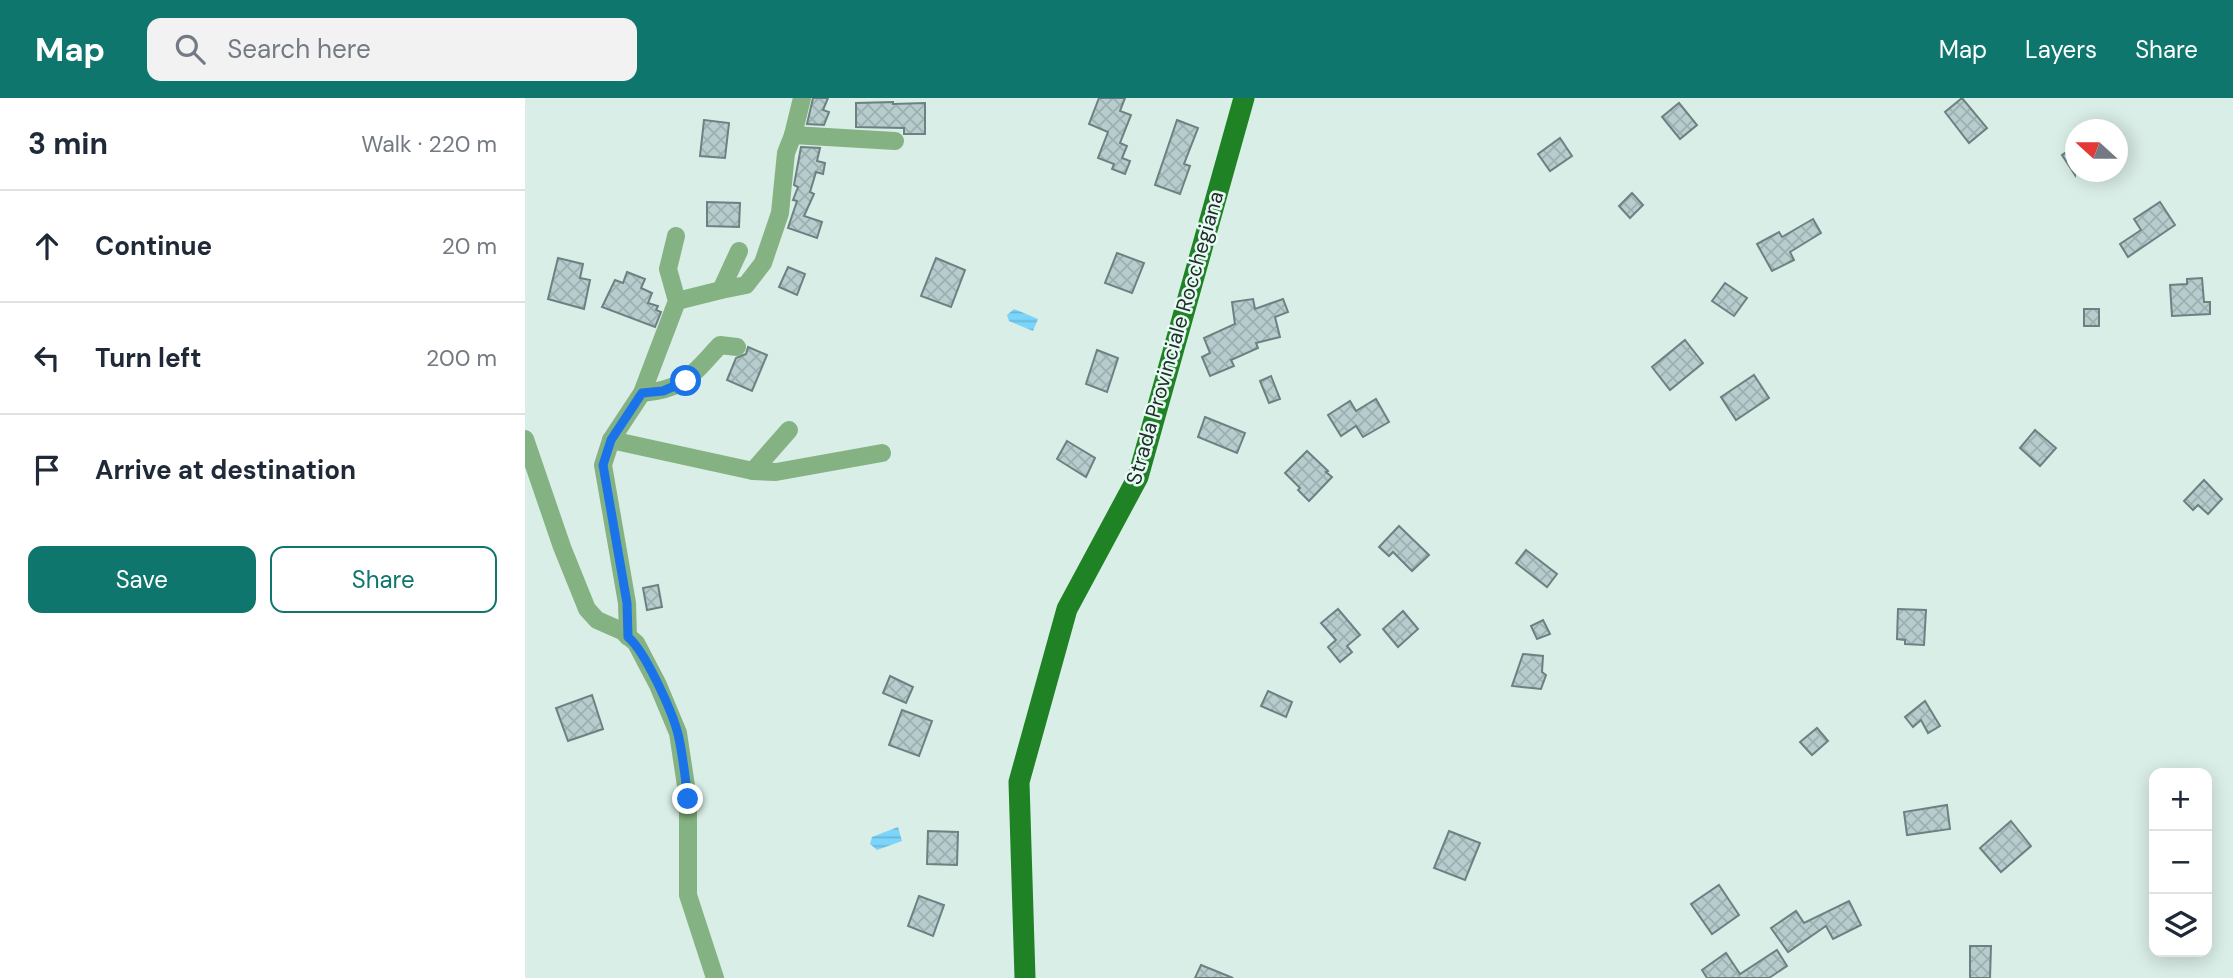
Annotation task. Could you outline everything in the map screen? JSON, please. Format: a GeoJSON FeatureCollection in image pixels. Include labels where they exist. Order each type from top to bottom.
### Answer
{"type":"FeatureCollection","features":[{"type":"Feature","properties":{"kind":"main road","name":"Strada Provinciale Rocchegiana"},"geometry":{"type":"LineString","coordinates":[[1025,978],[1019,782],[1067,609],[1138,477],[1244,98]]}},
{"type":"Feature","properties":{"kind":"street"},"geometry":{"type":"LineString","coordinates":[[677,301],[746,285],[763,263],[780,213],[786,153],[802,98]]}},
{"type":"Feature","properties":{"kind":"street"},"geometry":{"type":"LineString","coordinates":[[793,135],[895,141]]}},
{"type":"Feature","properties":{"kind":"street"},"geometry":{"type":"LineString","coordinates":[[628,637],[627,603],[603,465],[611,440],[642,393],[677,301],[668,269],[676,236]]}},
{"type":"Feature","properties":{"kind":"street"},"geometry":{"type":"LineString","coordinates":[[721,290],[739,251]]}},
{"type":"Feature","properties":{"kind":"street"},"geometry":{"type":"LineString","coordinates":[[642,393],[663,391],[686,381],[719,345],[737,347]]}},
{"type":"Feature","properties":{"kind":"street"},"geometry":{"type":"LineString","coordinates":[[753,471],[789,430]]}},
{"type":"Feature","properties":{"kind":"street"},"geometry":{"type":"LineString","coordinates":[[525,439],[562,547],[587,609],[597,621],[622,631],[636,643],[658,685],[678,733],[688,799],[688,895],[715,978]]}},
{"type":"Feature","properties":{"kind":"street"},"geometry":{"type":"LineString","coordinates":[[611,440],[753,471],[776,472],[883,453]]}},
{"type":"Feature","properties":{"kind":"water"},"geometry":{"type":"Polygon","coordinates":[[[1014,309],[1038,319],[1033,331],[1009,321],[1007,315],[1014,309]]]}},
{"type":"Feature","properties":{"kind":"water"},"geometry":{"type":"Polygon","coordinates":[[[898,827],[902,841],[877,850],[870,844],[872,837],[898,827]]]}},
{"type":"Feature","properties":{"kind":"building"},"geometry":{"type":"Polygon","coordinates":[[[813,98],[828,98],[823,110],[829,112],[824,125],[807,124],[813,98]]]}},
{"type":"Feature","properties":{"kind":"building"},"geometry":{"type":"Polygon","coordinates":[[[1099,98],[1125,98],[1120,111],[1131,115],[1120,143],[1127,146],[1122,158],[1130,161],[1125,174],[1112,169],[1114,164],[1098,158],[1108,132],[1089,124],[1099,98]]]}},
{"type":"Feature","properties":{"kind":"building"},"geometry":{"type":"Polygon","coordinates":[[[1962,98],[1987,128],[1969,143],[1945,112],[1962,98]]]}},
{"type":"Feature","properties":{"kind":"building"},"geometry":{"type":"Polygon","coordinates":[[[856,103],[925,103],[925,134],[904,134],[904,128],[856,127],[856,103]]]}},
{"type":"Feature","properties":{"kind":"building"},"geometry":{"type":"Polygon","coordinates":[[[1679,103],[1697,125],[1680,139],[1662,117],[1679,103]]]}},
{"type":"Feature","properties":{"kind":"building"},"geometry":{"type":"Polygon","coordinates":[[[704,120],[729,123],[725,158],[700,156],[704,120]]]}},
{"type":"Feature","properties":{"kind":"building"},"geometry":{"type":"Polygon","coordinates":[[[1177,120],[1198,128],[1184,164],[1190,166],[1180,194],[1155,185],[1177,120]]]}},
{"type":"Feature","properties":{"kind":"building"},"geometry":{"type":"Polygon","coordinates":[[[1560,138],[1572,156],[1550,171],[1538,154],[1560,138]]]}},
{"type":"Feature","properties":{"kind":"building"},"geometry":{"type":"Polygon","coordinates":[[[801,147],[820,148],[817,161],[825,163],[823,174],[816,172],[810,192],[814,194],[804,216],[822,222],[817,238],[788,228],[797,201],[793,200],[798,187],[794,185],[801,147]]]}},
{"type":"Feature","properties":{"kind":"building"},"geometry":{"type":"Polygon","coordinates":[[[1632,193],[1643,205],[1630,218],[1619,206],[1632,193]]]}},
{"type":"Feature","properties":{"kind":"building"},"geometry":{"type":"Polygon","coordinates":[[[707,202],[740,203],[739,227],[707,226],[707,202]]]}},
{"type":"Feature","properties":{"kind":"building"},"geometry":{"type":"Polygon","coordinates":[[[2160,202],[2175,225],[2128,257],[2120,244],[2141,230],[2134,219],[2160,202]]]}},
{"type":"Feature","properties":{"kind":"building"},"geometry":{"type":"Polygon","coordinates":[[[1813,219],[1821,233],[1790,252],[1794,260],[1772,271],[1757,244],[1779,232],[1782,237],[1813,219]]]}},
{"type":"Feature","properties":{"kind":"building"},"geometry":{"type":"Polygon","coordinates":[[[1117,253],[1144,263],[1132,293],[1105,283],[1117,253]]]}},
{"type":"Feature","properties":{"kind":"building"},"geometry":{"type":"Polygon","coordinates":[[[558,258],[583,264],[580,278],[590,280],[584,309],[548,299],[558,258]]]}},
{"type":"Feature","properties":{"kind":"building"},"geometry":{"type":"Polygon","coordinates":[[[936,258],[965,270],[951,307],[921,296],[936,258]]]}},
{"type":"Feature","properties":{"kind":"building"},"geometry":{"type":"Polygon","coordinates":[[[788,267],[805,274],[797,295],[779,287],[788,267]]]}},
{"type":"Feature","properties":{"kind":"building"},"geometry":{"type":"Polygon","coordinates":[[[627,272],[645,279],[641,288],[652,293],[648,303],[658,306],[656,310],[661,312],[655,327],[602,307],[615,280],[623,283],[627,272]]]}},
{"type":"Feature","properties":{"kind":"building"},"geometry":{"type":"Polygon","coordinates":[[[2202,278],[2204,302],[2210,302],[2210,314],[2172,316],[2170,285],[2187,284],[2187,279],[2202,278]]]}},
{"type":"Feature","properties":{"kind":"building"},"geometry":{"type":"Polygon","coordinates":[[[1725,283],[1747,298],[1734,316],[1712,301],[1725,283]]]}},
{"type":"Feature","properties":{"kind":"building"},"geometry":{"type":"Polygon","coordinates":[[[1253,299],[1255,309],[1283,299],[1288,312],[1275,317],[1280,337],[1256,343],[1258,348],[1231,360],[1234,366],[1210,376],[1202,357],[1210,353],[1204,338],[1235,324],[1232,302],[1253,299]]]}},
{"type":"Feature","properties":{"kind":"building"},"geometry":{"type":"Polygon","coordinates":[[[2084,309],[2099,309],[2099,326],[2084,326],[2084,309]]]}},
{"type":"Feature","properties":{"kind":"building"},"geometry":{"type":"Polygon","coordinates":[[[1685,340],[1703,363],[1670,390],[1652,367],[1685,340]]]}},
{"type":"Feature","properties":{"kind":"building"},"geometry":{"type":"Polygon","coordinates":[[[748,347],[767,355],[752,391],[727,380],[736,358],[746,354],[748,347]]]}},
{"type":"Feature","properties":{"kind":"building"},"geometry":{"type":"Polygon","coordinates":[[[1097,350],[1118,358],[1107,392],[1086,384],[1097,350]]]}},
{"type":"Feature","properties":{"kind":"building"},"geometry":{"type":"Polygon","coordinates":[[[1754,375],[1769,398],[1736,420],[1721,397],[1754,375]]]}},
{"type":"Feature","properties":{"kind":"building"},"geometry":{"type":"Polygon","coordinates":[[[1271,376],[1280,399],[1269,403],[1260,381],[1271,376]]]}},
{"type":"Feature","properties":{"kind":"building"},"geometry":{"type":"Polygon","coordinates":[[[1376,399],[1389,422],[1363,437],[1356,426],[1341,436],[1328,415],[1350,401],[1356,411],[1376,399]]]}},
{"type":"Feature","properties":{"kind":"building"},"geometry":{"type":"Polygon","coordinates":[[[1205,417],[1245,433],[1237,453],[1198,437],[1205,417]]]}},
{"type":"Feature","properties":{"kind":"building"},"geometry":{"type":"Polygon","coordinates":[[[2035,430],[2056,448],[2040,466],[2020,448],[2035,430]]]}},
{"type":"Feature","properties":{"kind":"building"},"geometry":{"type":"Polygon","coordinates":[[[1067,441],[1095,458],[1086,477],[1057,459],[1067,441]]]}},
{"type":"Feature","properties":{"kind":"building"},"geometry":{"type":"Polygon","coordinates":[[[1307,451],[1332,477],[1309,501],[1285,473],[1307,451]]]}},
{"type":"Feature","properties":{"kind":"building"},"geometry":{"type":"Polygon","coordinates":[[[2204,480],[2222,499],[2208,514],[2198,505],[2193,510],[2184,501],[2204,480]]]}},
{"type":"Feature","properties":{"kind":"building"},"geometry":{"type":"Polygon","coordinates":[[[1399,526],[1429,555],[1412,571],[1393,552],[1389,556],[1379,547],[1399,526]]]}},
{"type":"Feature","properties":{"kind":"building"},"geometry":{"type":"Polygon","coordinates":[[[1526,550],[1557,574],[1547,587],[1516,563],[1526,550]]]}},
{"type":"Feature","properties":{"kind":"building"},"geometry":{"type":"Polygon","coordinates":[[[658,585],[662,607],[647,610],[643,588],[658,585]]]}},
{"type":"Feature","properties":{"kind":"building"},"geometry":{"type":"Polygon","coordinates":[[[1338,609],[1360,635],[1347,646],[1352,652],[1340,662],[1328,647],[1336,640],[1321,623],[1338,609]]]}},
{"type":"Feature","properties":{"kind":"building"},"geometry":{"type":"Polygon","coordinates":[[[1898,609],[1926,610],[1924,645],[1905,644],[1905,640],[1897,639],[1898,609]]]}},
{"type":"Feature","properties":{"kind":"building"},"geometry":{"type":"Polygon","coordinates":[[[1403,611],[1418,629],[1398,647],[1383,629],[1403,611]]]}},
{"type":"Feature","properties":{"kind":"building"},"geometry":{"type":"Polygon","coordinates":[[[1543,620],[1550,634],[1537,639],[1531,626],[1543,620]]]}},
{"type":"Feature","properties":{"kind":"building"},"geometry":{"type":"Polygon","coordinates":[[[1523,654],[1543,656],[1542,672],[1546,675],[1541,689],[1512,686],[1523,654]]]}},
{"type":"Feature","properties":{"kind":"building"},"geometry":{"type":"Polygon","coordinates":[[[890,676],[913,687],[906,703],[883,693],[890,676]]]}},
{"type":"Feature","properties":{"kind":"building"},"geometry":{"type":"Polygon","coordinates":[[[1268,691],[1292,702],[1286,717],[1261,706],[1268,691]]]}},
{"type":"Feature","properties":{"kind":"building"},"geometry":{"type":"Polygon","coordinates":[[[592,695],[603,729],[568,741],[556,708],[592,695]]]}},
{"type":"Feature","properties":{"kind":"building"},"geometry":{"type":"Polygon","coordinates":[[[1925,701],[1940,726],[1928,733],[1921,720],[1913,727],[1905,717],[1925,701]]]}},
{"type":"Feature","properties":{"kind":"building"},"geometry":{"type":"Polygon","coordinates":[[[902,710],[932,721],[919,756],[889,745],[902,710]]]}},
{"type":"Feature","properties":{"kind":"building"},"geometry":{"type":"Polygon","coordinates":[[[1817,728],[1828,741],[1812,755],[1800,742],[1817,728]]]}},
{"type":"Feature","properties":{"kind":"building"},"geometry":{"type":"Polygon","coordinates":[[[1947,805],[1950,829],[1907,835],[1904,812],[1947,805]]]}},
{"type":"Feature","properties":{"kind":"building"},"geometry":{"type":"Polygon","coordinates":[[[2011,821],[2031,846],[2001,872],[1980,848],[2011,821]]]}},
{"type":"Feature","properties":{"kind":"building"},"geometry":{"type":"Polygon","coordinates":[[[928,831],[958,832],[957,865],[927,864],[928,831]]]}},
{"type":"Feature","properties":{"kind":"building"},"geometry":{"type":"Polygon","coordinates":[[[1449,831],[1480,843],[1465,880],[1434,868],[1449,831]]]}},
{"type":"Feature","properties":{"kind":"building"},"geometry":{"type":"Polygon","coordinates":[[[1719,885],[1739,915],[1712,934],[1691,904],[1719,885]]]}},
{"type":"Feature","properties":{"kind":"building"},"geometry":{"type":"Polygon","coordinates":[[[919,896],[944,905],[933,936],[908,926],[919,896]]]}},
{"type":"Feature","properties":{"kind":"building"},"geometry":{"type":"Polygon","coordinates":[[[1849,901],[1861,925],[1833,939],[1826,926],[1788,952],[1771,928],[1796,911],[1804,923],[1849,901]]]}},
{"type":"Feature","properties":{"kind":"building"},"geometry":{"type":"Polygon","coordinates":[[[1970,946],[1991,946],[1990,978],[1970,978],[1970,946]]]}},
{"type":"Feature","properties":{"kind":"building"},"geometry":{"type":"Polygon","coordinates":[[[1777,950],[1787,966],[1769,978],[1707,978],[1702,970],[1726,953],[1740,974],[1777,950]]]}},
{"type":"Feature","properties":{"kind":"building"},"geometry":{"type":"Polygon","coordinates":[[[1201,965],[1233,978],[1195,978],[1201,965]]]}},
{"type":"Feature","properties":{"kind":"route"},"geometry":{"type":"LineString","coordinates":[[686,381],[663,391],[642,393],[611,440],[603,465],[627,603],[628,637],[636,643],[658,685],[678,733],[688,799]]}}]}
